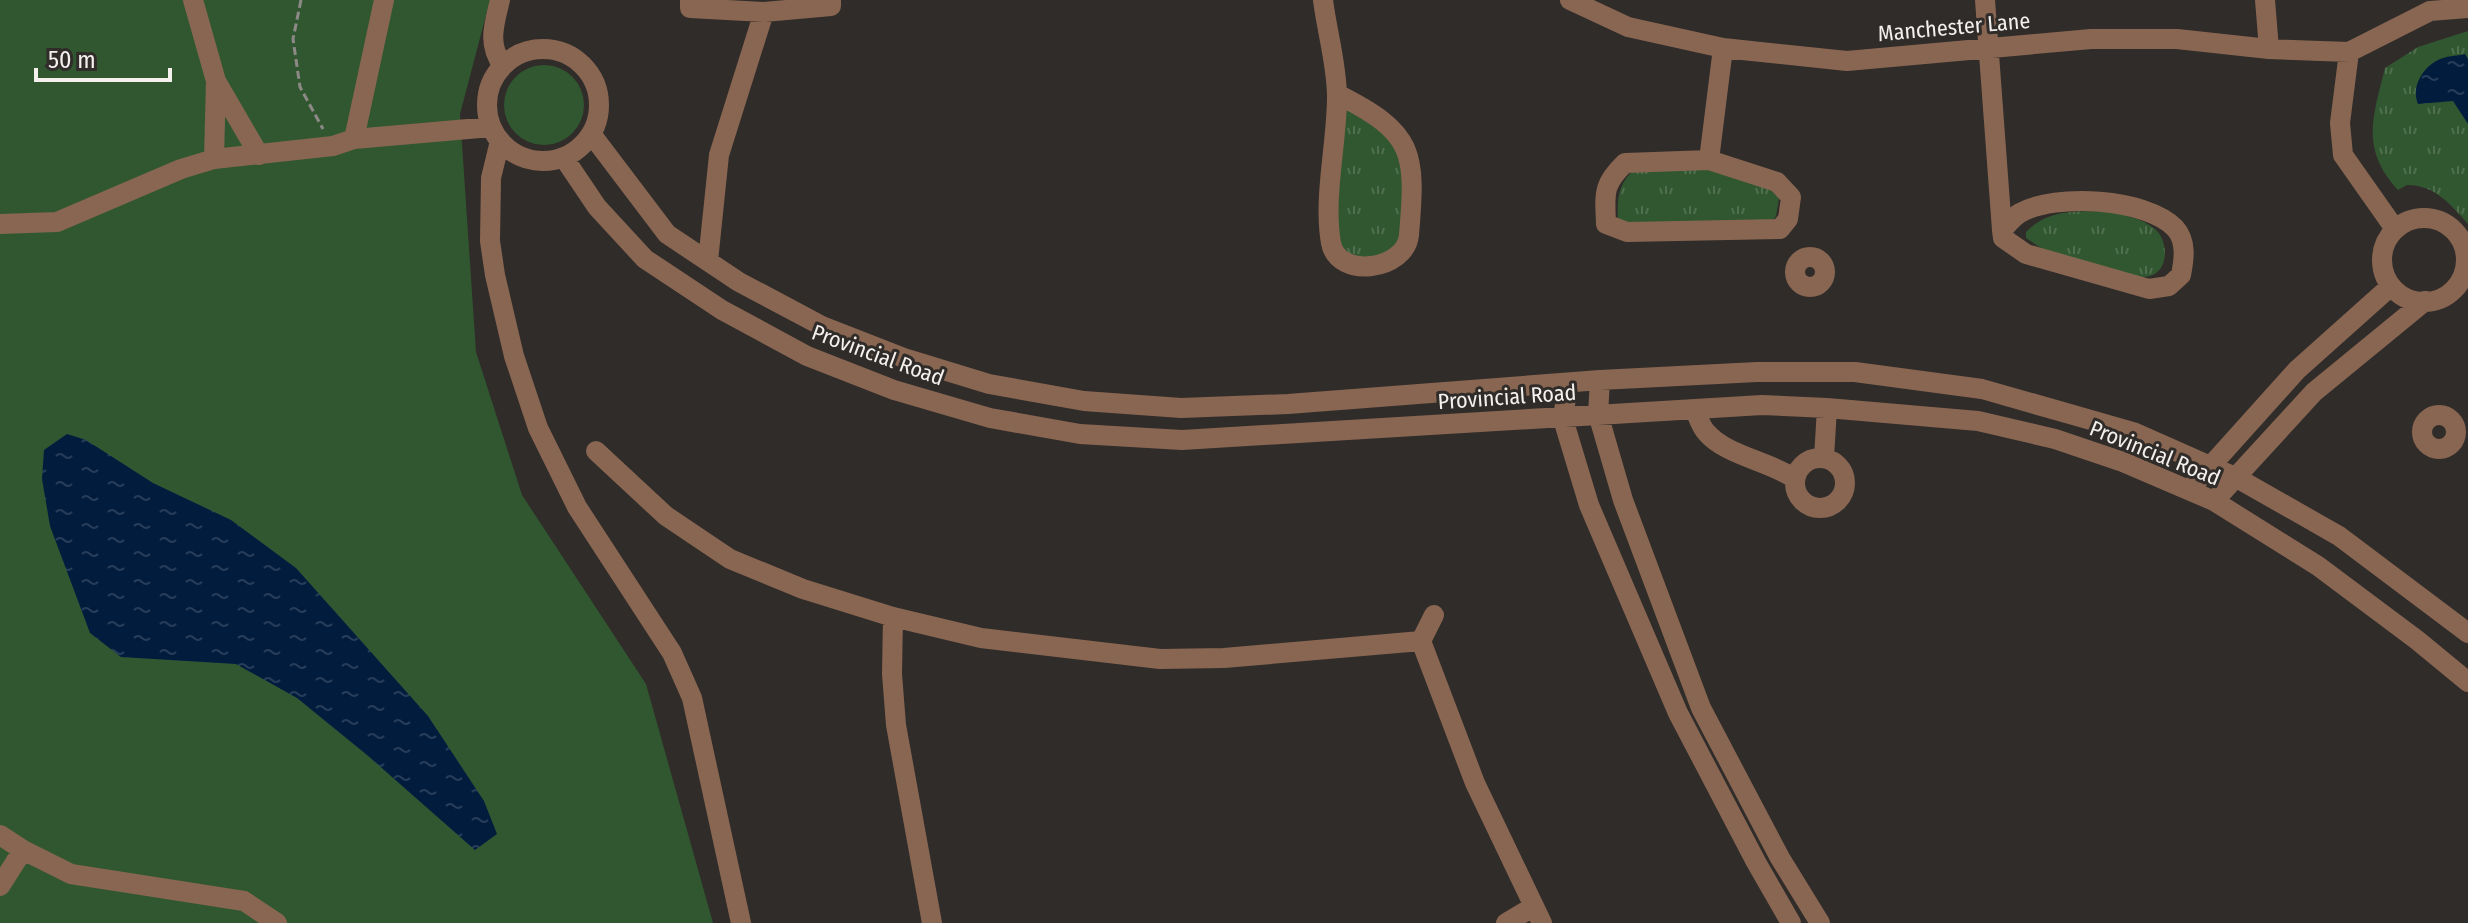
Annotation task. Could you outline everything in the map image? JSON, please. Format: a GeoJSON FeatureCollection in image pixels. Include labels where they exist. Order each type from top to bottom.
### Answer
{"type":"FeatureCollection","features":[{"type":"Feature","properties":{"kind":"street"},"geometry":{"type":"LineString","coordinates":[[193,0],[216,81],[259,155]]}},
{"type":"Feature","properties":{"kind":"street"},"geometry":{"type":"LineString","coordinates":[[354,139],[384,0]]}},
{"type":"Feature","properties":{"kind":"street"},"geometry":{"type":"LineString","coordinates":[[500,0],[491,39],[496,57],[503,66]]}},
{"type":"Feature","properties":{"kind":"street"},"geometry":{"type":"LineString","coordinates":[[690,0],[690,8],[764,12],[831,6],[831,0]]}},
{"type":"Feature","properties":{"kind":"street"},"geometry":{"type":"LineString","coordinates":[[1323,0],[1337,94],[1330,207],[1332,246],[1340,258],[1355,266],[1383,264],[1399,257],[1408,241],[1413,185],[1409,153],[1391,125],[1337,94]]}},
{"type":"Feature","properties":{"kind":"street","name":"Manchester Lane"},"geometry":{"type":"LineString","coordinates":[[1570,0],[1628,27],[1723,48],[1847,61],[2091,39],[2177,39],[2269,49],[2349,52]]}},
{"type":"Feature","properties":{"kind":"street"},"geometry":{"type":"LineString","coordinates":[[1985,0],[1990,48],[2002,230],[2003,238],[2026,254],[2149,289],[2169,286],[2181,275],[2185,250],[2176,229],[2146,210],[2110,202],[2051,203],[2019,213],[2002,230]]}},
{"type":"Feature","properties":{"kind":"street"},"geometry":{"type":"LineString","coordinates":[[2265,0],[2269,49]]}},
{"type":"Feature","properties":{"kind":"street"},"geometry":{"type":"LineString","coordinates":[[2395,229],[2343,155],[2340,123],[2349,52],[2430,11],[2468,8]]}},
{"type":"Feature","properties":{"kind":"street"},"geometry":{"type":"LineString","coordinates":[[708,261],[719,155],[764,12]]}},
{"type":"Feature","properties":{"kind":"street"},"geometry":{"type":"LineString","coordinates":[[1709,160],[1723,48]]}},
{"type":"Feature","properties":{"kind":"street"},"geometry":{"type":"LineString","coordinates":[[531,50],[564,53],[578,61],[589,73],[599,95],[598,120],[592,135],[580,149],[564,158],[547,162],[529,160],[513,153],[496,134],[487,111],[493,80],[503,66],[531,50]]}},
{"type":"Feature","properties":{"kind":"street"},"geometry":{"type":"LineString","coordinates":[[214,159],[216,81]]}},
{"type":"Feature","properties":{"kind":"street"},"geometry":{"type":"LineString","coordinates":[[0,224],[57,222],[181,169],[214,159],[333,146],[354,139],[496,134]]}},
{"type":"Feature","properties":{"kind":"street"},"geometry":{"type":"LineString","coordinates":[[496,134],[491,178],[490,241],[514,356],[538,428],[577,507],[672,653],[692,698],[741,923]]}},
{"type":"Feature","properties":{"kind":"street","name":"Provincial Road"},"geometry":{"type":"LineString","coordinates":[[592,135],[667,234],[739,282],[822,326],[904,358],[989,384],[1084,401],[1181,408],[1288,404],[1600,380],[1757,372],[1855,372],[1982,389],[2133,432],[2237,478],[2339,536],[2468,633]]}},
{"type":"Feature","properties":{"kind":"street","name":"Provincial Road"},"geometry":{"type":"LineString","coordinates":[[564,158],[597,207],[645,259],[722,310],[807,356],[880,384],[990,418],[1080,434],[1182,440],[1762,405],[1978,421],[2055,439],[2123,462],[2214,501],[2318,566],[2468,682]]}},
{"type":"Feature","properties":{"kind":"street"},"geometry":{"type":"LineString","coordinates":[[1709,160],[1777,182],[1791,197],[1788,219],[1780,229],[1627,232],[1606,224],[1605,195],[1610,178],[1625,163],[1709,160]]}},
{"type":"Feature","properties":{"kind":"street"},"geometry":{"type":"LineString","coordinates":[[2424,218],[2445,223],[2460,238],[2466,270],[2454,289],[2436,300],[2406,297],[2391,286],[2386,277],[2382,257],[2384,247],[2395,229],[2404,223],[2424,218]]}},
{"type":"Feature","properties":{"kind":"street"},"geometry":{"type":"LineString","coordinates":[[1780,229],[1803,258]]}},
{"type":"Feature","properties":{"kind":"street"},"geometry":{"type":"LineString","coordinates":[[2190,489],[2297,370],[2391,286]]}},
{"type":"Feature","properties":{"kind":"street"},"geometry":{"type":"LineString","coordinates":[[2214,501],[2314,392],[2425,301]]}},
{"type":"Feature","properties":{"kind":"street"},"geometry":{"type":"LineString","coordinates":[[1600,380],[1598,414],[1623,500],[1701,708],[1780,858],[1820,923]]}},
{"type":"Feature","properties":{"kind":"street"},"geometry":{"type":"LineString","coordinates":[[1568,383],[1563,419],[1589,505],[1678,713],[1791,923]]}},
{"type":"Feature","properties":{"kind":"street"},"geometry":{"type":"LineString","coordinates":[[1014,422],[1019,390]]}},
{"type":"Feature","properties":{"kind":"street"},"geometry":{"type":"LineString","coordinates":[[1824,458],[1827,408]]}},
{"type":"Feature","properties":{"kind":"street"},"geometry":{"type":"LineString","coordinates":[[1695,410],[1706,433],[1726,447],[1778,467],[1795,479]]}},
{"type":"Feature","properties":{"kind":"street"},"geometry":{"type":"LineString","coordinates":[[596,451],[666,516],[730,559],[803,589],[893,617],[981,638],[1160,659],[1224,658],[1421,641]]}},
{"type":"Feature","properties":{"kind":"street"},"geometry":{"type":"LineString","coordinates":[[1824,458],[1839,466],[1844,473],[1845,490],[1835,504],[1819,508],[1810,506],[1798,495],[1795,479],[1809,460],[1824,458]]}},
{"type":"Feature","properties":{"kind":"street"},"geometry":{"type":"LineString","coordinates":[[1434,615],[1421,641],[1475,783],[1538,915],[1506,923]]}},
{"type":"Feature","properties":{"kind":"street"},"geometry":{"type":"LineString","coordinates":[[893,617],[892,674],[896,725],[932,923]]}},
{"type":"Feature","properties":{"kind":"street"},"geometry":{"type":"LineString","coordinates":[[0,835],[71,874],[244,901],[273,921]]}},
{"type":"Feature","properties":{"kind":"street"},"geometry":{"type":"LineString","coordinates":[[0,886],[23,850]]}},
{"type":"Feature","properties":{"kind":"path"},"geometry":{"type":"LineString","coordinates":[[301,0],[293,39],[300,87],[333,146]]}},
{"type":"Feature","properties":{"kind":"green space"},"geometry":{"type":"Polygon","coordinates":[[[0,0],[490,0],[460,114],[476,352],[522,495],[646,684],[713,923],[0,923],[0,0]]]}},
{"type":"Feature","properties":{"kind":"green space"},"geometry":{"type":"Polygon","coordinates":[[[2468,31],[2468,224],[2448,203],[2426,188],[2407,185],[2398,190],[2378,160],[2373,132],[2385,68],[2418,47],[2468,31]]]}},
{"type":"Feature","properties":{"kind":"green space"},"geometry":{"type":"Polygon","coordinates":[[[544,65],[559,68],[572,77],[581,90],[584,105],[581,120],[572,133],[559,142],[544,145],[529,142],[516,133],[507,120],[504,105],[507,90],[516,77],[529,68],[544,65]]]}},
{"type":"Feature","properties":{"kind":"green space"},"geometry":{"type":"Polygon","coordinates":[[[1337,94],[1409,153],[1399,257],[1340,258],[1330,207],[1337,94]]]}},
{"type":"Feature","properties":{"kind":"green space"},"geometry":{"type":"Polygon","coordinates":[[[1708,165],[1767,185],[1779,198],[1776,216],[1769,226],[1636,228],[1618,221],[1620,192],[1635,168],[1708,165]]]}},
{"type":"Feature","properties":{"kind":"green space"},"geometry":{"type":"Polygon","coordinates":[[[2108,211],[2150,225],[2159,233],[2165,258],[2156,273],[2138,277],[2044,250],[2026,238],[2026,232],[2035,224],[2054,215],[2108,211]]]}},
{"type":"Feature","properties":{"kind":"water"},"geometry":{"type":"Polygon","coordinates":[[[2465,54],[2468,59],[2468,124],[2453,101],[2418,104],[2416,98],[2419,79],[2427,68],[2441,59],[2465,54]]]}},
{"type":"Feature","properties":{"kind":"water"},"geometry":{"type":"Polygon","coordinates":[[[67,434],[86,440],[153,483],[231,520],[296,568],[428,716],[484,801],[497,834],[475,850],[297,698],[236,664],[121,657],[90,633],[50,526],[42,479],[44,450],[67,434]]]}}]}
